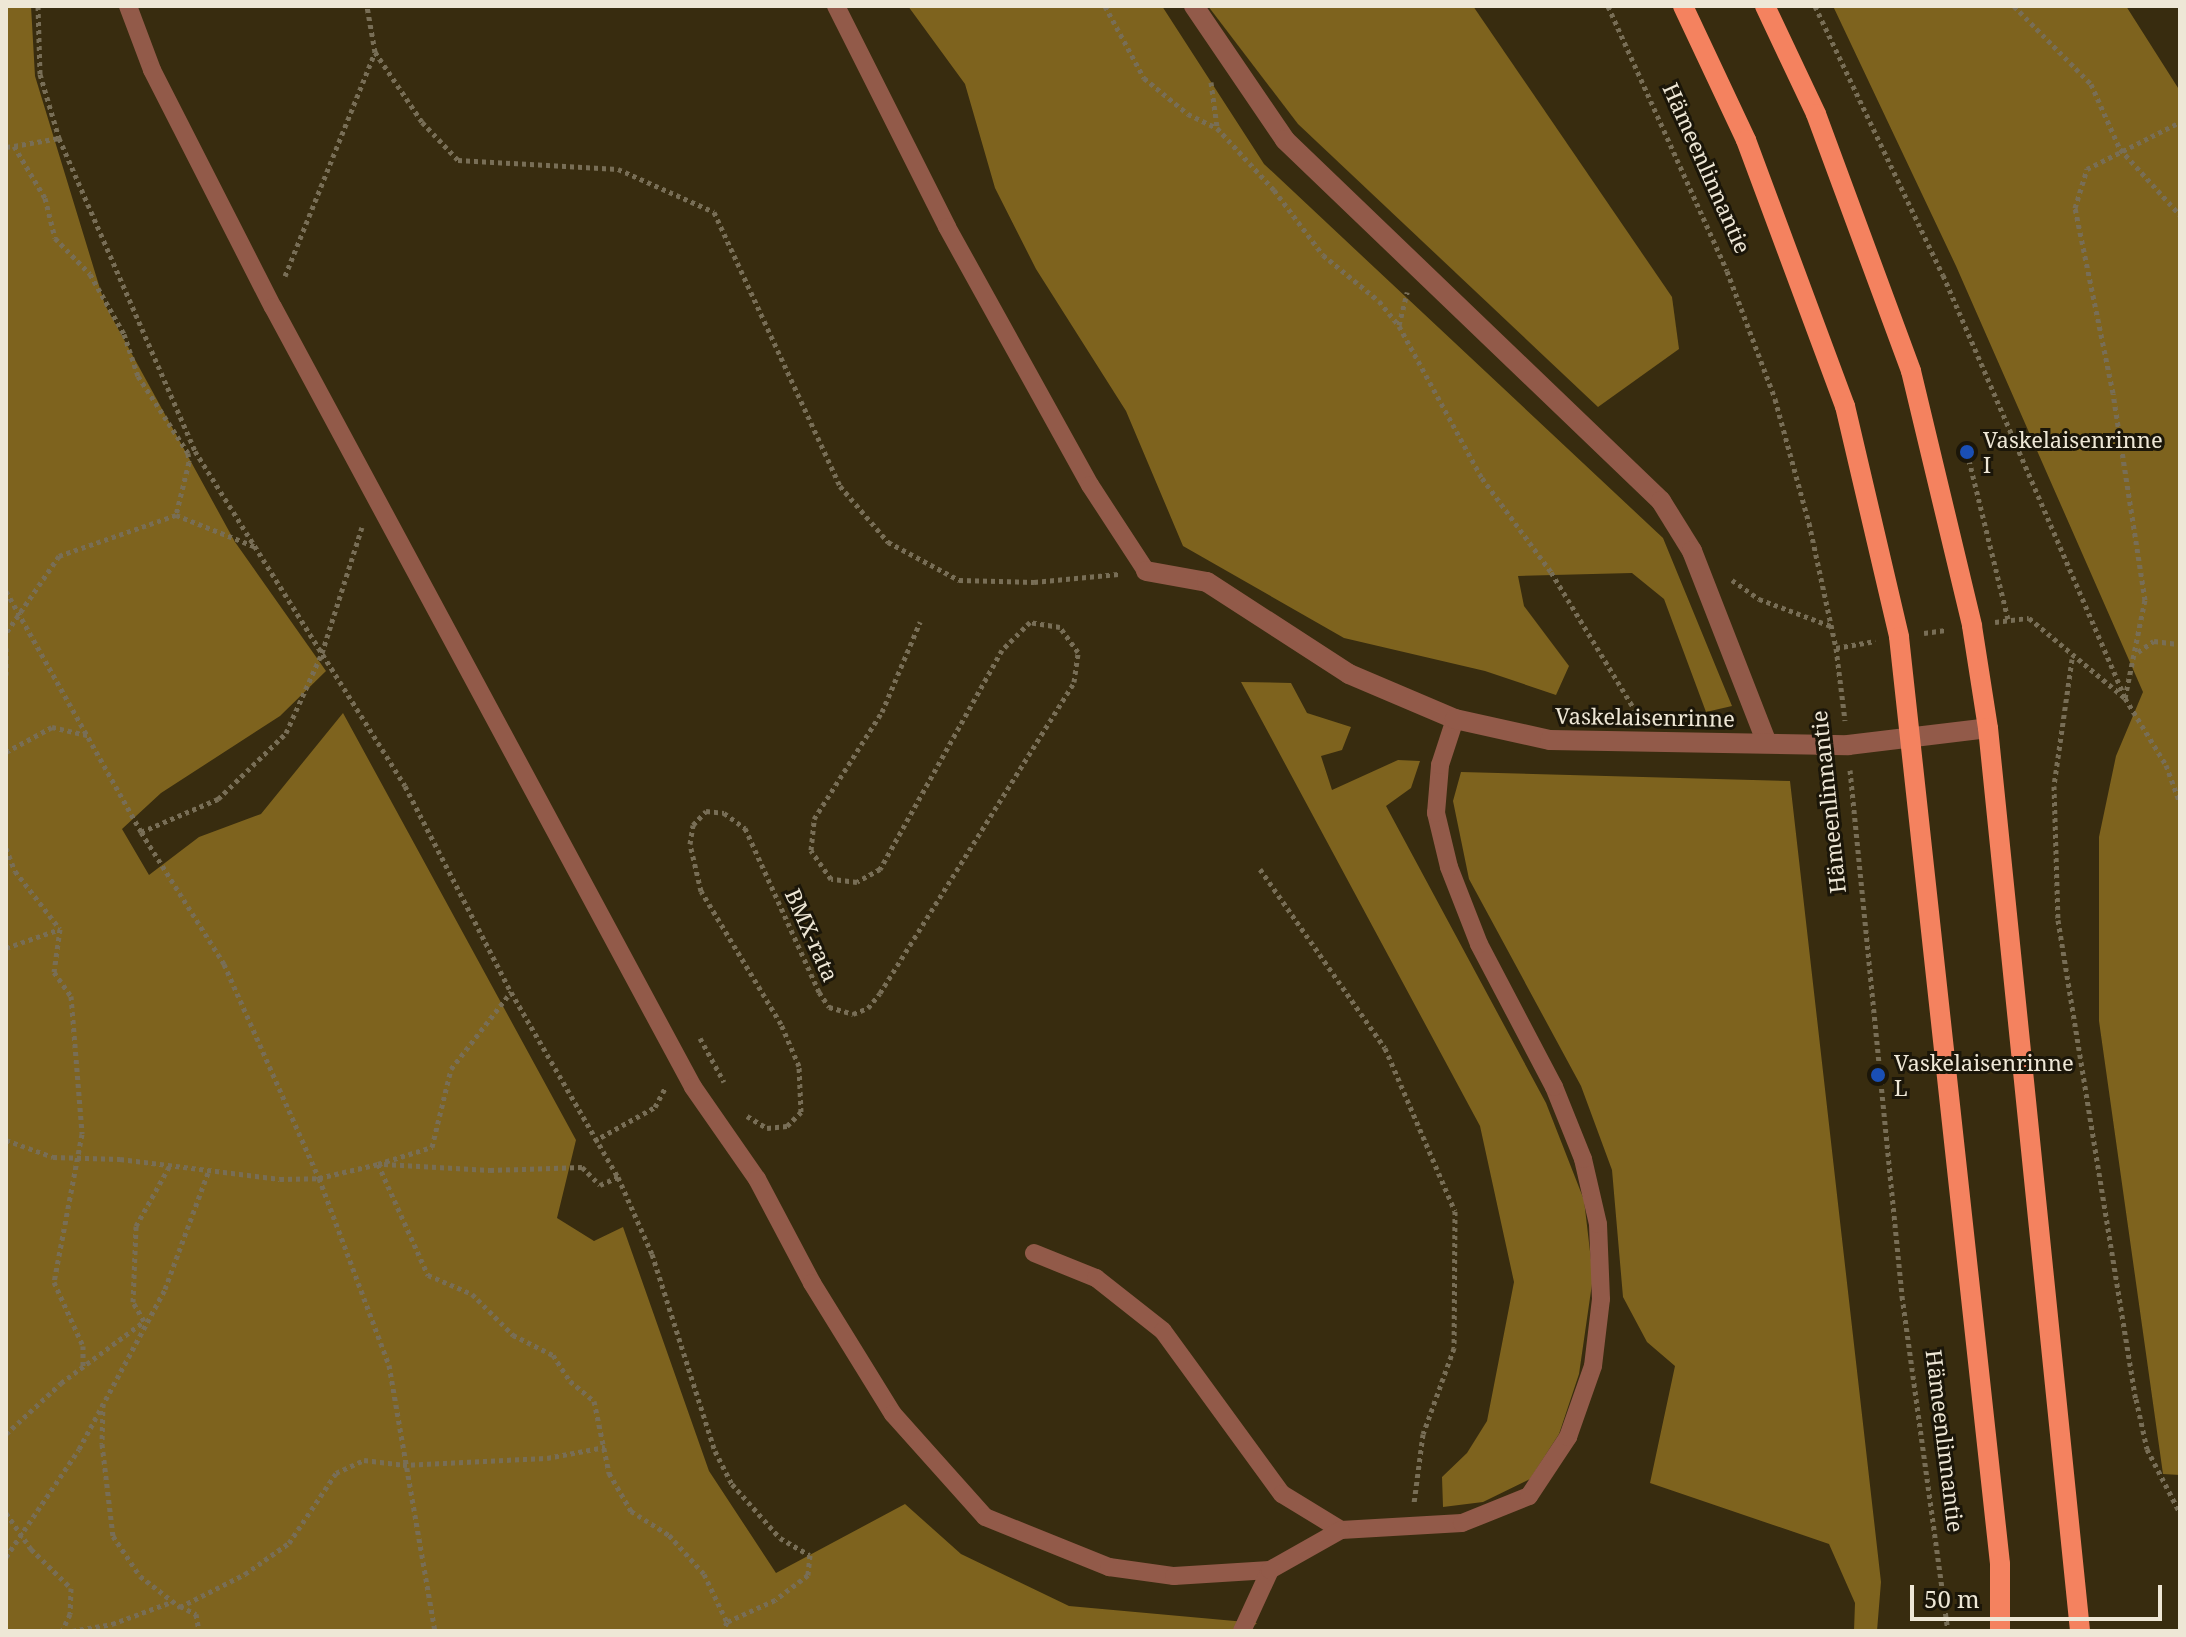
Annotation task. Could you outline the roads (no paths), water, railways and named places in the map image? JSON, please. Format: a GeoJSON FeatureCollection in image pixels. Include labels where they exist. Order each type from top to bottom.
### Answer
{"type":"FeatureCollection","features":[{"type":"Feature","properties":{"kind":"main road","name":"Hämeenlinnantie"},"geometry":{"type":"LineString","coordinates":[[1683,6],[1746,140],[1845,406],[1899,637],[2000,1564],[2000,1631]]}},
{"type":"Feature","properties":{"kind":"main road"},"geometry":{"type":"LineString","coordinates":[[1765,6],[1816,114],[1911,371],[1972,626],[1988,728],[2080,1631]]}},
{"type":"Feature","properties":{"kind":"street"},"geometry":{"type":"LineString","coordinates":[[1194,6],[1285,140],[1661,501],[1692,551],[1767,743]]}},
{"type":"Feature","properties":{"kind":"street","name":"Vaskelaisenrinne"},"geometry":{"type":"LineString","coordinates":[[1146,571],[1207,582],[1349,674],[1455,719],[1550,740],[1848,745],[1910,742],[1988,728]]}},
{"type":"Feature","properties":{"kind":"lane"},"geometry":{"type":"LineString","coordinates":[[128,6],[152,70],[273,307],[674,1054],[757,1179],[812,1283],[893,1414],[985,1517],[1109,1567],[1174,1576],[1270,1570],[1341,1530],[1462,1523],[1529,1496],[1568,1437],[1593,1366],[1601,1299],[1598,1224],[1583,1159],[1554,1087],[1479,944],[1449,867],[1436,813],[1440,765],[1455,719]]}},
{"type":"Feature","properties":{"kind":"lane"},"geometry":{"type":"LineString","coordinates":[[836,6],[947,227],[1090,485],[1146,571]]}},
{"type":"Feature","properties":{"kind":"lane"},"geometry":{"type":"LineString","coordinates":[[1034,1253],[1096,1278],[1163,1331],[1282,1494],[1341,1530]]}},
{"type":"Feature","properties":{"kind":"lane"},"geometry":{"type":"LineString","coordinates":[[1242,1631],[1270,1570]]}},
{"type":"Feature","properties":{"kind":"place","name":"Vaskelaisenrinne I"},"geometry":{"type":"Point","coordinates":[1967,452]}},
{"type":"Feature","properties":{"kind":"place","name":"Vaskelaisenrinne L"},"geometry":{"type":"Point","coordinates":[1878,1075]}}]}
